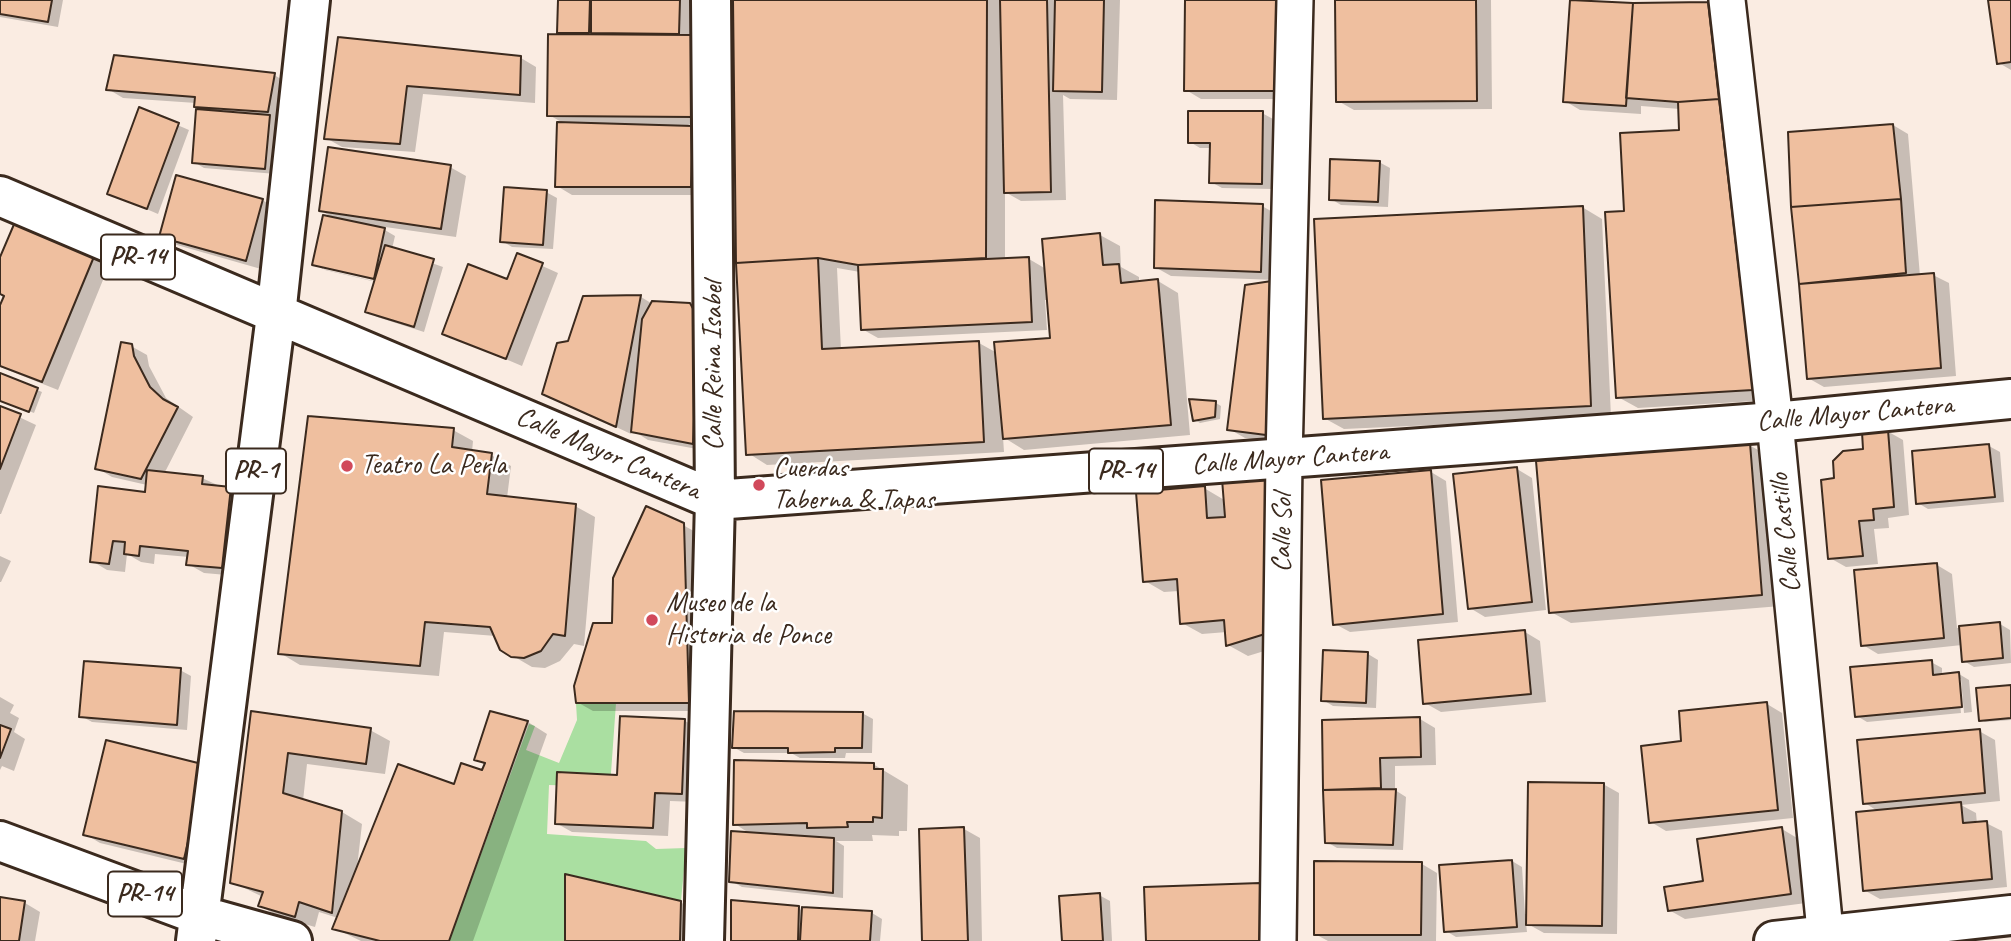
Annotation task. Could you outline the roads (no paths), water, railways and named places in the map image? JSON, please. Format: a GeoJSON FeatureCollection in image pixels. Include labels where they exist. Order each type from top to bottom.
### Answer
{"type":"FeatureCollection","features":[{"type":"Feature","properties":{"kind":"main road","name":"PR-1"},"geometry":{"type":"LineString","coordinates":[[198,928],[276,315],[310,0]]}},
{"type":"Feature","properties":{"kind":"main road","name":"Calle Reina Isabel"},"geometry":{"type":"LineString","coordinates":[[704,941],[715,500],[712,0]]}},
{"type":"Feature","properties":{"kind":"main road","name":"Calle Mayor Cantera"},"geometry":{"type":"LineString","coordinates":[[0,196],[715,500],[1775,422],[2011,399]]}},
{"type":"Feature","properties":{"kind":"main road","name":"PR-14"},"geometry":{"type":"LineString","coordinates":[[0,841],[198,928],[292,941]]}},
{"type":"Feature","properties":{"kind":"main road"},"geometry":{"type":"LineString","coordinates":[[1774,941],[1826,938],[2011,915]]}},
{"type":"Feature","properties":{"kind":"street","name":"Calle Sol"},"geometry":{"type":"LineString","coordinates":[[1278,941],[1284,459],[1295,0]]}},
{"type":"Feature","properties":{"kind":"street","name":"Calle Castillo"},"geometry":{"type":"LineString","coordinates":[[1727,0],[1775,422],[1826,938]]}},
{"type":"Feature","properties":{"kind":"place","name":"Teatro La Perla"},"geometry":{"type":"Point","coordinates":[347,466]}},
{"type":"Feature","properties":{"kind":"place","name":"Cuerdas Taberna & Tapas"},"geometry":{"type":"Point","coordinates":[759,485]}},
{"type":"Feature","properties":{"kind":"place","name":"Museo de la Historia de Ponce"},"geometry":{"type":"Point","coordinates":[652,620]}}]}
